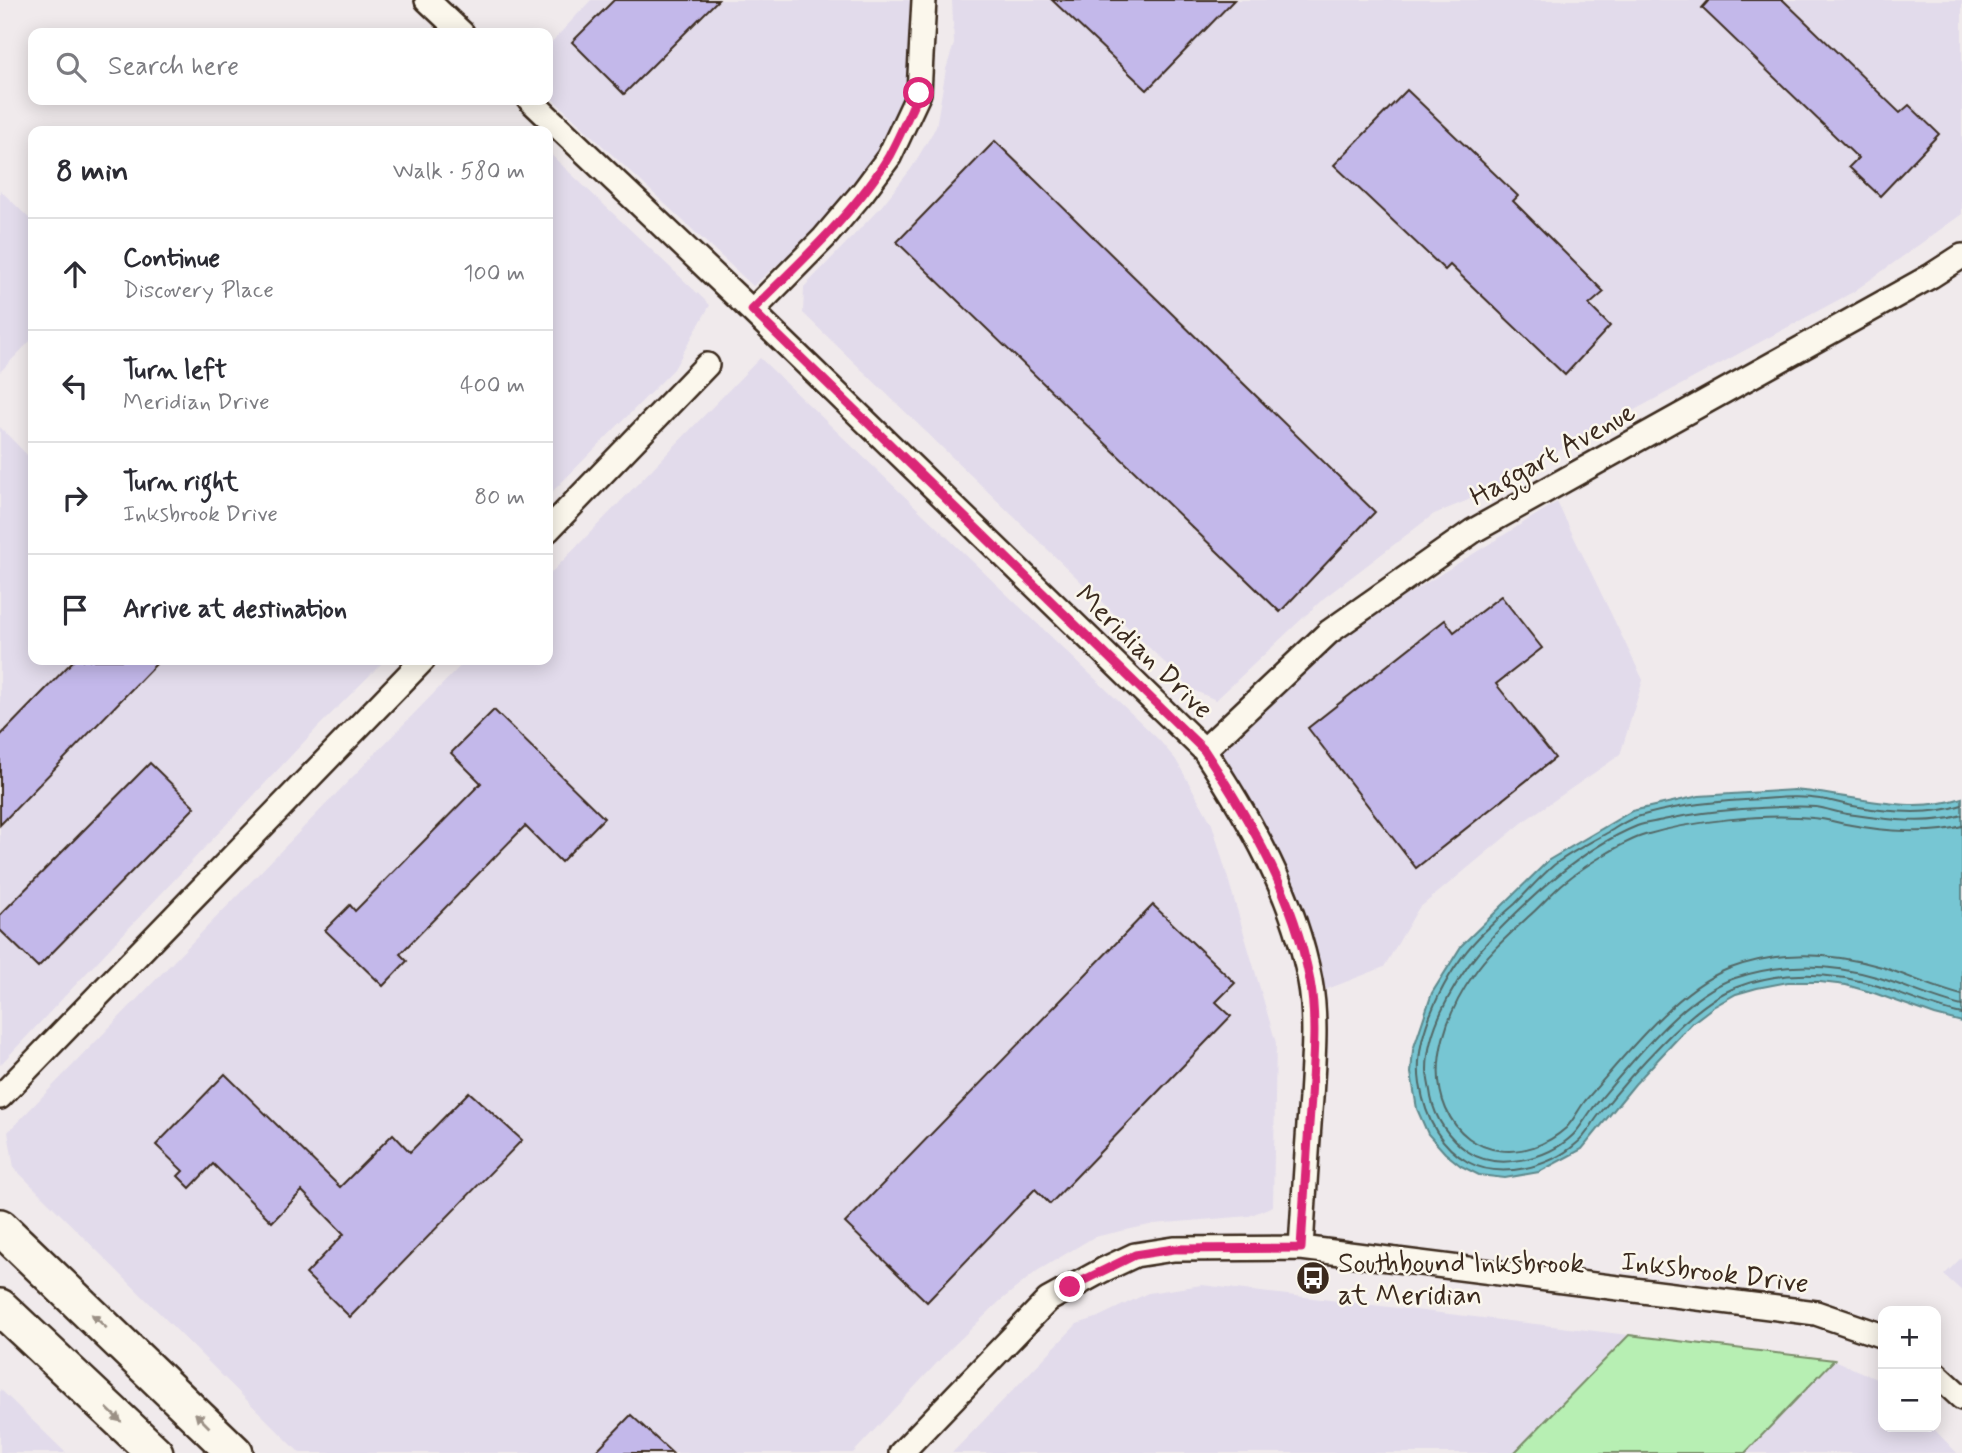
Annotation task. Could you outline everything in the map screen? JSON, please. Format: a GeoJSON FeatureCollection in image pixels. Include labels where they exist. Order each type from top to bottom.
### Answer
{"type":"FeatureCollection","features":[{"type":"Feature","properties":{"kind":"main road"},"geometry":{"type":"LineString","coordinates":[[0,1227],[235,1453]]}},
{"type":"Feature","properties":{"kind":"main road"},"geometry":{"type":"LineString","coordinates":[[0,1307],[155,1453]]}},
{"type":"Feature","properties":{"kind":"street"},"geometry":{"type":"LineString","coordinates":[[427,0],[456,28]]}},
{"type":"Feature","properties":{"kind":"street"},"geometry":{"type":"LineString","coordinates":[[752,310],[824,237],[889,157],[919,93],[924,0]]}},
{"type":"Feature","properties":{"kind":"street","name":"Meridian Drive"},"geometry":{"type":"LineString","coordinates":[[535,105],[752,310],[1204,750],[1233,792],[1273,868],[1296,925],[1311,983],[1314,1042],[1301,1248]]}},
{"type":"Feature","properties":{"kind":"street","name":"Haggart Avenue"},"geometry":{"type":"LineString","coordinates":[[1204,750],[1329,632],[1473,531],[1931,276],[1962,256]]}},
{"type":"Feature","properties":{"kind":"street"},"geometry":{"type":"LineString","coordinates":[[553,525],[707,366]]}},
{"type":"Feature","properties":{"kind":"street"},"geometry":{"type":"LineString","coordinates":[[0,1097],[418,665]]}},
{"type":"Feature","properties":{"kind":"street","name":"Inksbrook Drive"},"geometry":{"type":"LineString","coordinates":[[901,1453],[1048,1300],[1135,1255],[1174,1249],[1301,1248],[1816,1313],[1878,1334]]}},
{"type":"Feature","properties":{"kind":"street"},"geometry":{"type":"LineString","coordinates":[[1941,1379],[1962,1398]]}},
{"type":"Feature","properties":{"kind":"shaded area"},"geometry":{"type":"Polygon","coordinates":[[[591,0],[914,0],[910,87],[878,156],[824,224],[753,286],[553,100],[553,41],[591,0]]]}},
{"type":"Feature","properties":{"kind":"shaded area"},"geometry":{"type":"Polygon","coordinates":[[[952,0],[1962,0],[1962,214],[1853,292],[1466,501],[1434,514],[1324,598],[1216,700],[1193,690],[803,313],[804,287],[880,208],[911,169],[936,127],[946,69],[954,44],[952,0]]]}},
{"type":"Feature","properties":{"kind":"shaded area"},"geometry":{"type":"Polygon","coordinates":[[[553,157],[710,305],[674,369],[553,491],[553,157]]]}},
{"type":"Feature","properties":{"kind":"shaded area"},"geometry":{"type":"Polygon","coordinates":[[[0,190],[28,217],[28,343],[0,372],[0,190]]]}},
{"type":"Feature","properties":{"kind":"shaded area"},"geometry":{"type":"Polygon","coordinates":[[[760,358],[1159,740],[1176,760],[1212,824],[1276,1043],[1273,1206],[1249,1216],[1154,1224],[1094,1237],[1037,1271],[1000,1301],[948,1351],[853,1453],[300,1453],[14,1168],[8,1132],[461,665],[553,665],[553,571],[760,358]]]}},
{"type":"Feature","properties":{"kind":"shaded area"},"geometry":{"type":"Polygon","coordinates":[[[0,427],[28,456],[28,665],[380,665],[318,727],[0,1065],[0,427]]]}},
{"type":"Feature","properties":{"kind":"shaded area"},"geometry":{"type":"Polygon","coordinates":[[[1557,502],[1643,680],[1620,755],[1527,819],[1418,909],[1384,967],[1325,990],[1305,911],[1281,853],[1215,751],[1334,640],[1557,502]]]}},
{"type":"Feature","properties":{"kind":"shaded area"},"geometry":{"type":"Polygon","coordinates":[[[1962,1257],[1962,1291],[1944,1275],[1962,1257]]]}},
{"type":"Feature","properties":{"kind":"shaded area"},"geometry":{"type":"Polygon","coordinates":[[[1202,1285],[1629,1335],[1514,1453],[952,1453],[1077,1324],[1096,1318],[1148,1293],[1202,1285]]]}},
{"type":"Feature","properties":{"kind":"shaded area"},"geometry":{"type":"Polygon","coordinates":[[[1834,1360],[1878,1380],[1878,1432],[1937,1432],[1957,1453],[1745,1453],[1834,1360]]]}},
{"type":"Feature","properties":{"kind":"shaded area"},"geometry":{"type":"Polygon","coordinates":[[[0,1389],[66,1453],[0,1453],[0,1389]]]}},
{"type":"Feature","properties":{"kind":"green space"},"geometry":{"type":"Polygon","coordinates":[[[1629,1335],[1834,1360],[1745,1453],[1514,1453],[1629,1335]]]}},
{"type":"Feature","properties":{"kind":"water"},"geometry":{"type":"Polygon","coordinates":[[[1794,790],[1921,805],[1962,798],[1962,1022],[1846,985],[1788,982],[1757,988],[1736,994],[1692,1023],[1635,1084],[1582,1149],[1539,1172],[1505,1178],[1479,1175],[1461,1166],[1445,1153],[1428,1134],[1417,1109],[1411,1073],[1413,1050],[1432,993],[1462,945],[1549,860],[1632,811],[1699,796],[1794,790]]]}},
{"type":"Feature","properties":{"kind":"building"},"geometry":{"type":"Polygon","coordinates":[[[614,0],[718,0],[624,94],[572,42],[614,0]]]}},
{"type":"Feature","properties":{"kind":"building"},"geometry":{"type":"Polygon","coordinates":[[[1052,0],[1234,0],[1147,90],[1052,0]]]}},
{"type":"Feature","properties":{"kind":"building"},"geometry":{"type":"Polygon","coordinates":[[[1709,0],[1783,0],[1900,113],[1909,105],[1939,134],[1880,196],[1849,167],[1858,158],[1702,8],[1709,0]]]}},
{"type":"Feature","properties":{"kind":"building"},"geometry":{"type":"Polygon","coordinates":[[[1407,90],[1518,196],[1513,201],[1604,292],[1589,305],[1610,326],[1565,375],[1450,265],[1445,270],[1334,165],[1407,90]]]}},
{"type":"Feature","properties":{"kind":"building"},"geometry":{"type":"Polygon","coordinates":[[[995,141],[1375,512],[1280,612],[897,242],[995,141]]]}},
{"type":"Feature","properties":{"kind":"building"},"geometry":{"type":"Polygon","coordinates":[[[1501,596],[1542,648],[1496,684],[1555,758],[1416,868],[1308,728],[1445,620],[1454,632],[1501,596]]]}},
{"type":"Feature","properties":{"kind":"building"},"geometry":{"type":"Polygon","coordinates":[[[69,665],[155,665],[0,825],[0,736],[69,665]]]}},
{"type":"Feature","properties":{"kind":"building"},"geometry":{"type":"Polygon","coordinates":[[[494,710],[604,818],[561,862],[525,826],[400,954],[407,961],[383,986],[325,930],[350,905],[355,911],[481,783],[451,753],[494,710]]]}},
{"type":"Feature","properties":{"kind":"building"},"geometry":{"type":"Polygon","coordinates":[[[150,763],[195,807],[38,967],[0,930],[0,915],[150,763]]]}},
{"type":"Feature","properties":{"kind":"building"},"geometry":{"type":"Polygon","coordinates":[[[1153,905],[1235,983],[1216,1002],[1231,1016],[1050,1204],[1035,1189],[927,1302],[845,1223],[1153,905]]]}},
{"type":"Feature","properties":{"kind":"building"},"geometry":{"type":"Polygon","coordinates":[[[225,1074],[340,1187],[393,1134],[410,1152],[469,1092],[522,1140],[350,1317],[306,1274],[344,1234],[302,1191],[272,1222],[213,1164],[190,1188],[178,1176],[183,1171],[156,1145],[225,1074]]]}},
{"type":"Feature","properties":{"kind":"building"},"geometry":{"type":"Polygon","coordinates":[[[631,1415],[672,1453],[594,1453],[631,1415]]]}},
{"type":"Feature","properties":{"kind":"place","name":"Southbound Inksbrook at Meridian"},"geometry":{"type":"Point","coordinates":[1313,1278]}},
{"type":"Feature","properties":{"kind":"route"},"geometry":{"type":"LineString","coordinates":[[919,93],[889,157],[863,192],[824,237],[752,310],[1204,750],[1233,792],[1273,868],[1296,925],[1311,983],[1314,1042],[1301,1248],[1174,1249],[1135,1255],[1070,1287]]}}]}
